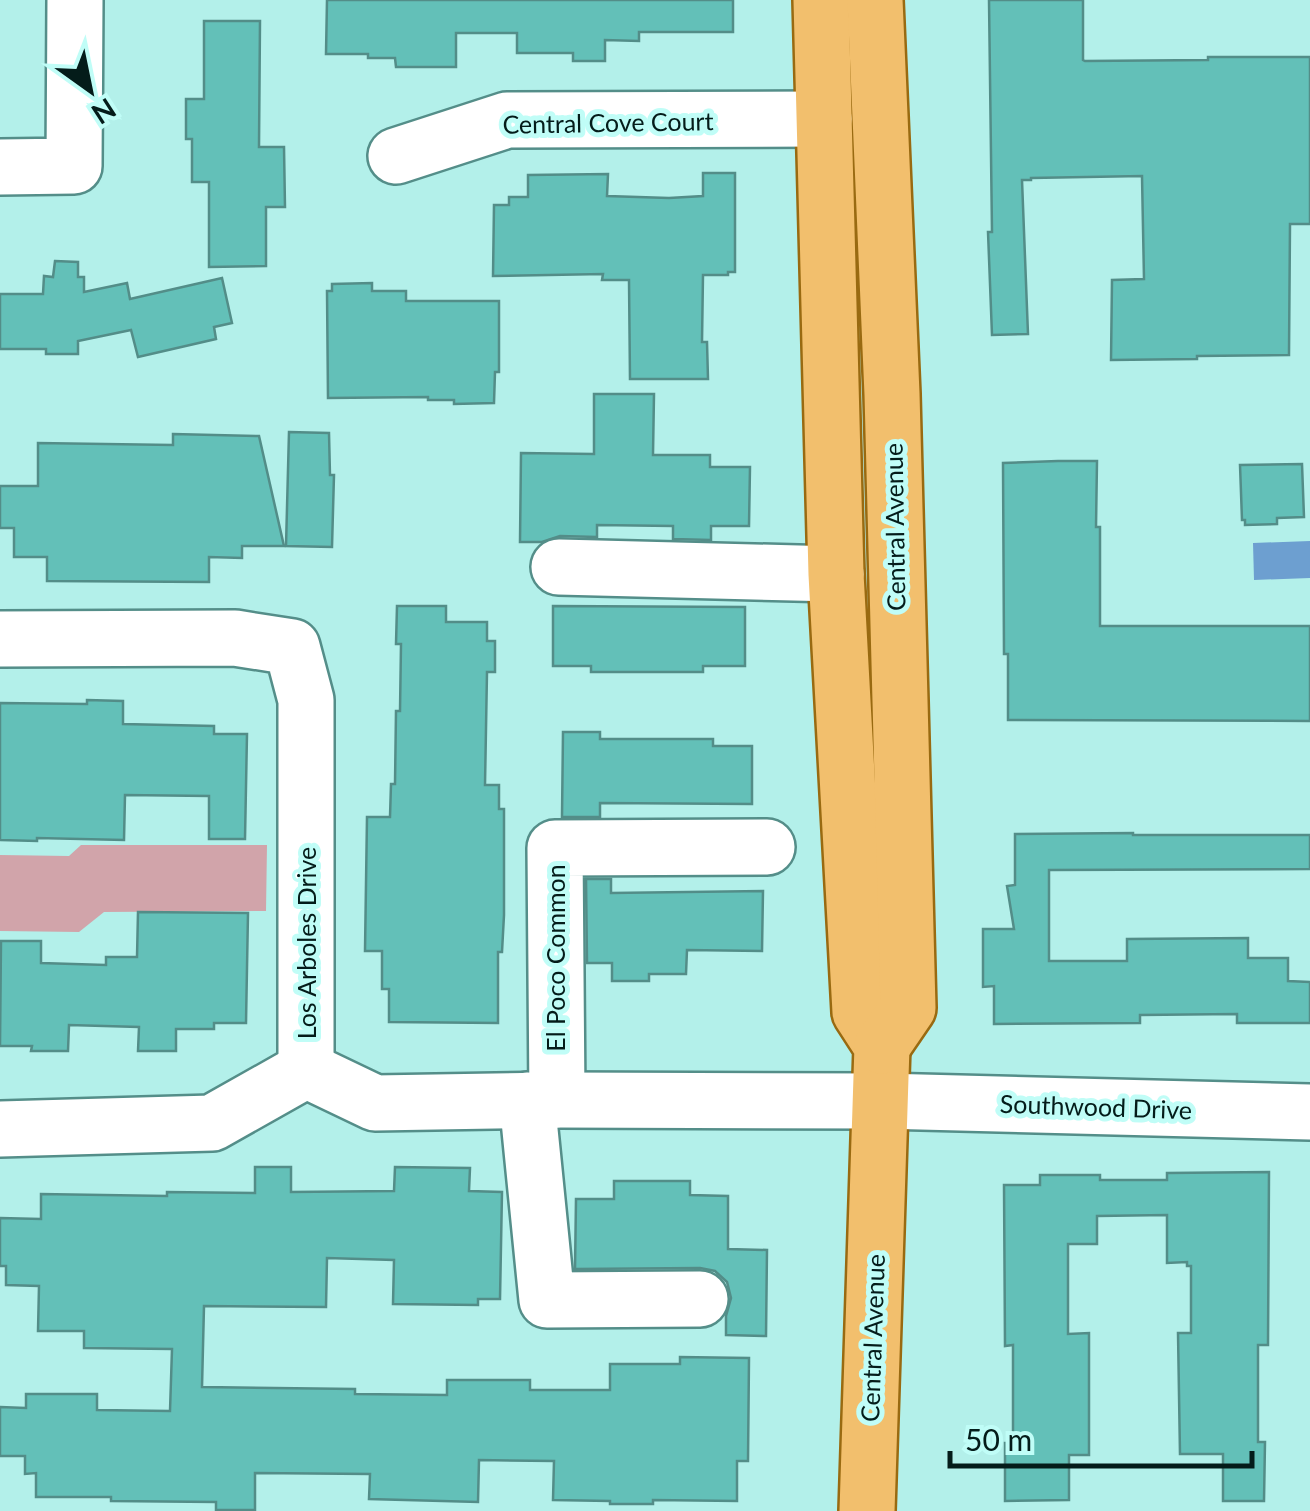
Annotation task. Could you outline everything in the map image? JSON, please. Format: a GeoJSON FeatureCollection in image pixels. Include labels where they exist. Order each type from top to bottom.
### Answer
{"type":"FeatureCollection","features":[{"type":"Feature","properties":{"kind":"main road","name":"Central Avenue"},"geometry":{"type":"LineString","coordinates":[[821,0],[836,574],[860,1012],[882,1046],[867,1511]]}},
{"type":"Feature","properties":{"kind":"main road","name":"Central Avenue"},"geometry":{"type":"LineString","coordinates":[[875,0],[892,394],[908,1008],[882,1046]]}},
{"type":"Feature","properties":{"kind":"street"},"geometry":{"type":"LineString","coordinates":[[0,167],[74,166],[75,0]]}},
{"type":"Feature","properties":{"kind":"street","name":"Central Cove Court"},"geometry":{"type":"LineString","coordinates":[[396,156],[507,120],[824,120]]}},
{"type":"Feature","properties":{"kind":"street"},"geometry":{"type":"LineString","coordinates":[[559,566],[836,574]]}},
{"type":"Feature","properties":{"kind":"street","name":"Los Arboles Drive"},"geometry":{"type":"LineString","coordinates":[[0,639],[235,638],[292,647],[306,700],[306,1070],[375,1103],[882,1101]]}},
{"type":"Feature","properties":{"kind":"street","name":"El Poco Common"},"geometry":{"type":"LineString","coordinates":[[542,1100],[555,848],[766,846]]}},
{"type":"Feature","properties":{"kind":"street"},"geometry":{"type":"LineString","coordinates":[[0,1129],[212,1124],[306,1070]]}},
{"type":"Feature","properties":{"kind":"street"},"geometry":{"type":"LineString","coordinates":[[542,1100],[547,1300],[700,1299]]}},
{"type":"Feature","properties":{"kind":"street","name":"Southwood Drive"},"geometry":{"type":"LineString","coordinates":[[882,1101],[1310,1112]]}},
{"type":"Feature","properties":{"kind":"shaded area"},"geometry":{"type":"Polygon","coordinates":[[[81,845],[267,845],[266,911],[104,912],[79,932],[0,931],[0,855],[69,856],[81,845]]]}},
{"type":"Feature","properties":{"kind":"water"},"geometry":{"type":"Polygon","coordinates":[[[1310,541],[1310,578],[1254,580],[1253,543],[1310,541]]]}},
{"type":"Feature","properties":{"kind":"building"},"geometry":{"type":"Polygon","coordinates":[[[327,0],[733,0],[733,32],[639,32],[639,41],[605,40],[605,61],[573,61],[573,53],[517,53],[517,33],[456,33],[456,67],[396,67],[395,58],[326,54],[327,0]]]}},
{"type":"Feature","properties":{"kind":"building"},"geometry":{"type":"Polygon","coordinates":[[[989,0],[1083,0],[1085,61],[1310,57],[1310,224],[1290,224],[1289,355],[1111,360],[1112,280],[1144,279],[1142,176],[1022,180],[1028,334],[992,335],[988,232],[992,232],[989,0]]]}},
{"type":"Feature","properties":{"kind":"building"},"geometry":{"type":"Polygon","coordinates":[[[204,21],[260,21],[259,147],[284,147],[285,207],[266,207],[266,266],[209,267],[209,182],[192,182],[192,139],[186,139],[186,99],[204,99],[204,21]]]}},
{"type":"Feature","properties":{"kind":"building"},"geometry":{"type":"Polygon","coordinates":[[[703,173],[735,173],[735,272],[703,275],[702,342],[707,342],[708,379],[630,379],[629,280],[602,280],[603,274],[493,276],[494,205],[509,205],[509,197],[528,197],[528,175],[608,174],[607,196],[669,198],[703,196],[703,173]]]}},
{"type":"Feature","properties":{"kind":"building"},"geometry":{"type":"Polygon","coordinates":[[[55,261],[78,262],[84,292],[127,283],[130,299],[222,278],[232,323],[214,327],[216,339],[138,357],[131,330],[78,341],[78,354],[0,349],[0,294],[43,294],[44,276],[53,277],[55,261]]]}},
{"type":"Feature","properties":{"kind":"building"},"geometry":{"type":"Polygon","coordinates":[[[372,283],[372,291],[406,291],[406,301],[499,301],[499,372],[495,372],[494,403],[454,404],[454,400],[428,397],[328,398],[327,291],[332,291],[332,284],[372,283]]]}},
{"type":"Feature","properties":{"kind":"building"},"geometry":{"type":"Polygon","coordinates":[[[594,394],[654,394],[653,455],[710,455],[710,467],[750,467],[749,526],[711,526],[711,540],[673,539],[673,526],[597,525],[597,537],[560,536],[542,542],[520,542],[521,453],[594,454],[594,394]]]}},
{"type":"Feature","properties":{"kind":"building"},"geometry":{"type":"Polygon","coordinates":[[[289,432],[329,433],[330,475],[334,475],[332,547],[286,546],[289,432]]]}},
{"type":"Feature","properties":{"kind":"building"},"geometry":{"type":"Polygon","coordinates":[[[173,434],[259,436],[284,546],[242,546],[242,558],[209,557],[209,582],[47,581],[47,557],[14,557],[14,528],[0,528],[0,486],[38,486],[38,443],[173,445],[173,434]]]}},
{"type":"Feature","properties":{"kind":"building"},"geometry":{"type":"Polygon","coordinates":[[[1097,461],[1100,626],[1310,626],[1310,721],[1008,720],[1003,463],[1097,461]]]}},
{"type":"Feature","properties":{"kind":"building"},"geometry":{"type":"Polygon","coordinates":[[[1302,464],[1304,517],[1277,518],[1277,524],[1245,525],[1240,465],[1302,464]]]}},
{"type":"Feature","properties":{"kind":"building"},"geometry":{"type":"Polygon","coordinates":[[[397,606],[446,606],[446,622],[487,622],[487,641],[495,641],[495,672],[487,672],[485,785],[499,785],[499,809],[504,809],[498,1023],[389,1022],[389,989],[382,989],[382,951],[365,951],[367,817],[390,817],[391,784],[395,784],[401,644],[396,644],[397,606]]]}},
{"type":"Feature","properties":{"kind":"building"},"geometry":{"type":"Polygon","coordinates":[[[553,606],[745,607],[745,666],[703,666],[703,672],[591,672],[591,666],[553,666],[553,606]]]}},
{"type":"Feature","properties":{"kind":"building"},"geometry":{"type":"Polygon","coordinates":[[[87,700],[123,701],[123,724],[214,726],[214,734],[247,734],[245,839],[209,839],[209,796],[125,795],[124,840],[0,840],[0,703],[87,704],[87,700]]]}},
{"type":"Feature","properties":{"kind":"building"},"geometry":{"type":"Polygon","coordinates":[[[563,732],[600,732],[600,739],[713,739],[713,746],[752,746],[752,804],[600,803],[600,817],[562,817],[563,732]]]}},
{"type":"Feature","properties":{"kind":"building"},"geometry":{"type":"Polygon","coordinates":[[[1015,834],[1310,835],[1310,869],[1049,870],[1049,961],[1127,961],[1127,939],[1248,938],[1248,958],[1288,958],[1288,981],[1310,982],[1310,1023],[1237,1023],[1237,1014],[1140,1015],[1140,1023],[994,1024],[994,986],[983,987],[983,929],[1014,929],[1007,886],[1015,885],[1015,834]]]}},
{"type":"Feature","properties":{"kind":"building"},"geometry":{"type":"Polygon","coordinates":[[[586,879],[611,879],[611,893],[763,891],[762,951],[687,950],[686,974],[649,974],[649,981],[612,981],[612,963],[587,963],[586,879]]]}},
{"type":"Feature","properties":{"kind":"building"},"geometry":{"type":"Polygon","coordinates":[[[138,912],[248,913],[246,1023],[214,1023],[214,1029],[176,1029],[176,1051],[138,1051],[139,1027],[69,1025],[68,1051],[0,1046],[1,941],[41,941],[41,963],[106,965],[106,957],[137,957],[138,912]]]}},
{"type":"Feature","properties":{"kind":"building"},"geometry":{"type":"Polygon","coordinates":[[[255,1167],[291,1167],[291,1192],[394,1191],[395,1167],[470,1168],[469,1191],[502,1192],[500,1299],[478,1299],[478,1305],[393,1304],[394,1260],[327,1258],[326,1307],[204,1306],[202,1387],[447,1395],[447,1380],[530,1380],[530,1390],[610,1390],[610,1364],[680,1364],[680,1357],[749,1358],[748,1461],[737,1461],[737,1501],[610,1504],[553,1500],[554,1461],[479,1460],[478,1502],[369,1499],[370,1474],[255,1473],[255,1510],[216,1510],[216,1502],[36,1497],[36,1473],[25,1474],[25,1456],[0,1456],[0,1407],[26,1408],[26,1394],[97,1394],[97,1410],[170,1411],[172,1349],[84,1348],[84,1331],[38,1331],[39,1286],[6,1285],[6,1266],[0,1266],[0,1218],[41,1219],[41,1194],[255,1193],[255,1167]]]}},
{"type":"Feature","properties":{"kind":"building"},"geometry":{"type":"Polygon","coordinates":[[[1269,1172],[1268,1345],[1258,1345],[1258,1442],[1265,1442],[1264,1501],[1223,1501],[1223,1454],[1180,1454],[1178,1333],[1191,1333],[1191,1266],[1187,1262],[1167,1263],[1167,1215],[1097,1216],[1097,1244],[1068,1244],[1068,1334],[1089,1333],[1089,1455],[1069,1455],[1069,1500],[1005,1501],[1005,1443],[1013,1443],[1013,1345],[1005,1346],[1004,1185],[1040,1185],[1040,1175],[1167,1180],[1167,1173],[1269,1172]]]}},
{"type":"Feature","properties":{"kind":"building"},"geometry":{"type":"Polygon","coordinates":[[[614,1181],[690,1181],[690,1195],[728,1196],[728,1249],[767,1250],[766,1336],[726,1335],[731,1298],[727,1282],[715,1271],[575,1269],[576,1199],[614,1199],[614,1181]]]}}]}
